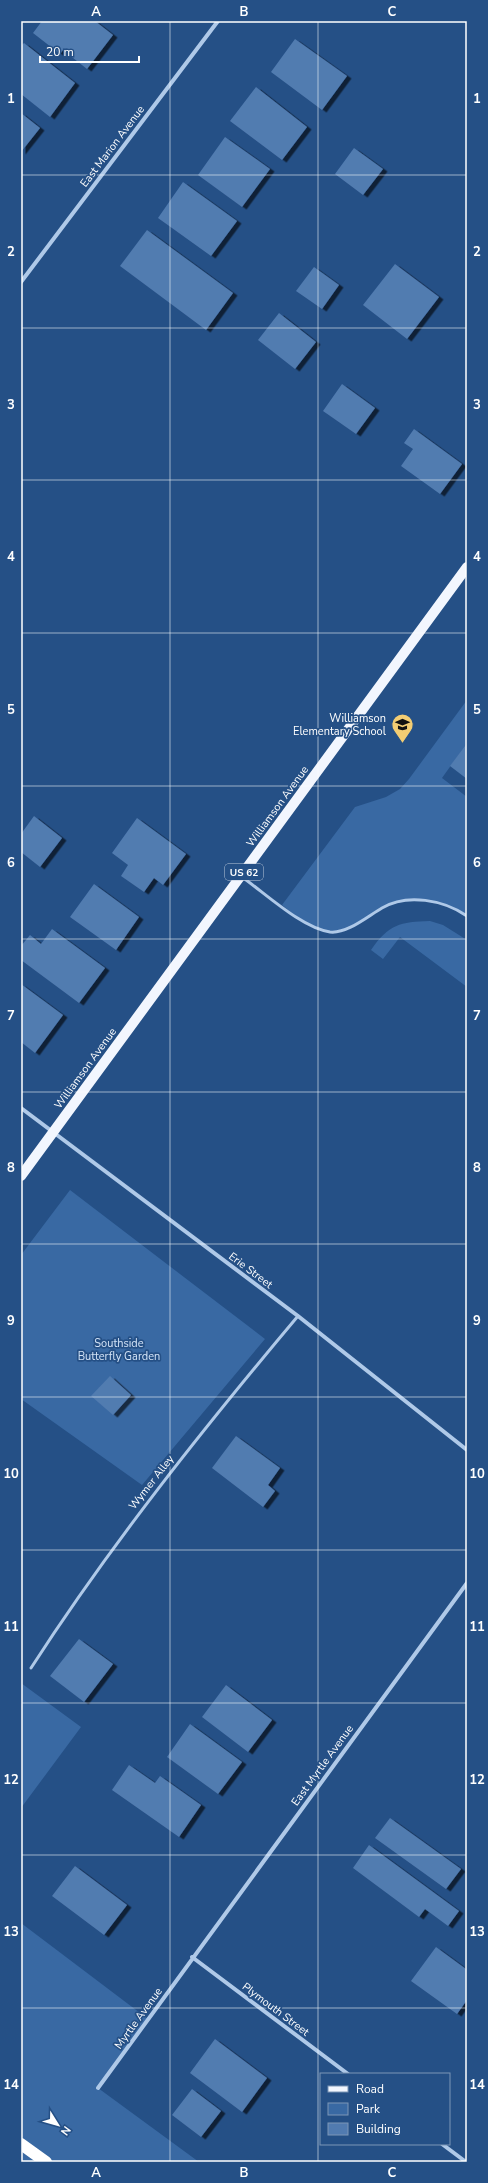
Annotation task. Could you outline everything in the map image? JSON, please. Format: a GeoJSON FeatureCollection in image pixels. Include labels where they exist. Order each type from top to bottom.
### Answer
{"type":"FeatureCollection","features":[{"type":"Feature","properties":{"kind":"highway"},"geometry":{"type":"LineString","coordinates":[[21,2144],[46,2162]]}},
{"type":"Feature","properties":{"kind":"main road","name":"Williamson Avenue"},"geometry":{"type":"LineString","coordinates":[[21,1176],[467,567]]}},
{"type":"Feature","properties":{"kind":"street","name":"East Marion Avenue"},"geometry":{"type":"LineString","coordinates":[[21,282],[218,21]]}},
{"type":"Feature","properties":{"kind":"street","name":"Erie Street"},"geometry":{"type":"LineString","coordinates":[[21,1108],[298,1316],[467,1450]]}},
{"type":"Feature","properties":{"kind":"street","name":"East Myrtle Avenue"},"geometry":{"type":"LineString","coordinates":[[192,1957],[467,1583]]}},
{"type":"Feature","properties":{"kind":"street","name":"Plymouth Street"},"geometry":{"type":"LineString","coordinates":[[192,1957],[347,2073]]}},
{"type":"Feature","properties":{"kind":"street","name":"Myrtle Avenue"},"geometry":{"type":"LineString","coordinates":[[98,2088],[192,1957]]}},
{"type":"Feature","properties":{"kind":"street"},"geometry":{"type":"LineString","coordinates":[[443,2145],[466,2162]]}},
{"type":"Feature","properties":{"kind":"lane"},"geometry":{"type":"LineString","coordinates":[[241,876],[309,926],[332,932],[354,926],[384,907],[410,900],[432,901],[467,916]]}},
{"type":"Feature","properties":{"kind":"lane","name":"Wymer Alley"},"geometry":{"type":"LineString","coordinates":[[31,1668],[69,1611],[158,1486],[298,1316]]}},
{"type":"Feature","properties":{"kind":"green space"},"geometry":{"type":"Polygon","coordinates":[[[467,700],[467,743],[442,778],[467,797],[467,916],[448,906],[437,903],[427,901],[405,902],[378,910],[354,925],[340,931],[326,932],[312,927],[299,919],[282,905],[355,807],[386,797],[400,789],[467,700]]]}},
{"type":"Feature","properties":{"kind":"green space"},"geometry":{"type":"Polygon","coordinates":[[[430,921],[443,925],[467,940],[467,987],[400,937],[383,959],[371,950],[377,941],[396,926],[411,922],[430,921]]]}},
{"type":"Feature","properties":{"kind":"green space","name":"Southside Butterfly Garden"},"geometry":{"type":"Polygon","coordinates":[[[70,1190],[265,1339],[142,1485],[21,1399],[21,1255],[70,1190]]]}},
{"type":"Feature","properties":{"kind":"green space"},"geometry":{"type":"Polygon","coordinates":[[[21,1683],[81,1727],[21,1808],[21,1683]]]}},
{"type":"Feature","properties":{"kind":"green space"},"geometry":{"type":"Polygon","coordinates":[[[21,1923],[148,2019],[98,2088],[199,2162],[21,2162],[21,1923]]]}},
{"type":"Feature","properties":{"kind":"building"},"geometry":{"type":"Polygon","coordinates":[[[42,21],[95,21],[113,35],[87,69],[63,50],[60,54],[33,33],[42,21]]]}},
{"type":"Feature","properties":{"kind":"building"},"geometry":{"type":"Polygon","coordinates":[[[295,39],[347,76],[322,110],[271,72],[295,39]]]}},
{"type":"Feature","properties":{"kind":"building"},"geometry":{"type":"Polygon","coordinates":[[[24,43],[75,83],[50,117],[21,94],[21,46],[24,43]]]}},
{"type":"Feature","properties":{"kind":"building"},"geometry":{"type":"Polygon","coordinates":[[[256,87],[307,127],[282,160],[230,121],[256,87]]]}},
{"type":"Feature","properties":{"kind":"building"},"geometry":{"type":"Polygon","coordinates":[[[21,113],[40,128],[21,152],[21,113]]]}},
{"type":"Feature","properties":{"kind":"building"},"geometry":{"type":"Polygon","coordinates":[[[225,137],[270,169],[242,207],[198,175],[225,137]]]}},
{"type":"Feature","properties":{"kind":"building"},"geometry":{"type":"Polygon","coordinates":[[[354,148],[383,169],[363,195],[335,174],[354,148]]]}},
{"type":"Feature","properties":{"kind":"building"},"geometry":{"type":"Polygon","coordinates":[[[183,182],[237,221],[211,256],[158,218],[183,182]]]}},
{"type":"Feature","properties":{"kind":"building"},"geometry":{"type":"Polygon","coordinates":[[[147,230],[233,293],[206,330],[120,266],[147,230]]]}},
{"type":"Feature","properties":{"kind":"building"},"geometry":{"type":"Polygon","coordinates":[[[395,264],[439,297],[407,339],[363,305],[395,264]]]}},
{"type":"Feature","properties":{"kind":"building"},"geometry":{"type":"Polygon","coordinates":[[[314,267],[339,285],[322,309],[296,291],[314,267]]]}},
{"type":"Feature","properties":{"kind":"building"},"geometry":{"type":"Polygon","coordinates":[[[279,313],[316,342],[295,369],[258,340],[279,313]]]}},
{"type":"Feature","properties":{"kind":"building"},"geometry":{"type":"Polygon","coordinates":[[[342,384],[375,408],[356,434],[323,411],[342,384]]]}},
{"type":"Feature","properties":{"kind":"building"},"geometry":{"type":"Polygon","coordinates":[[[414,429],[462,464],[440,494],[401,466],[413,449],[404,443],[414,429]]]}},
{"type":"Feature","properties":{"kind":"building"},"geometry":{"type":"Polygon","coordinates":[[[467,743],[467,779],[450,766],[467,743]]]}},
{"type":"Feature","properties":{"kind":"building"},"geometry":{"type":"Polygon","coordinates":[[[34,816],[62,838],[40,867],[21,852],[21,834],[34,816]]]}},
{"type":"Feature","properties":{"kind":"building"},"geometry":{"type":"Polygon","coordinates":[[[137,818],[186,854],[163,885],[154,878],[144,892],[121,876],[128,865],[112,853],[137,818]]]}},
{"type":"Feature","properties":{"kind":"building"},"geometry":{"type":"Polygon","coordinates":[[[94,884],[139,917],[116,950],[70,917],[94,884]]]}},
{"type":"Feature","properties":{"kind":"building"},"geometry":{"type":"Polygon","coordinates":[[[52,929],[105,968],[79,1003],[21,960],[21,946],[30,935],[41,944],[52,929]]]}},
{"type":"Feature","properties":{"kind":"building"},"geometry":{"type":"Polygon","coordinates":[[[21,984],[63,1015],[35,1053],[21,1042],[21,984]]]}},
{"type":"Feature","properties":{"kind":"building"},"geometry":{"type":"Polygon","coordinates":[[[110,1376],[131,1395],[113,1415],[91,1396],[110,1376]]]}},
{"type":"Feature","properties":{"kind":"building"},"geometry":{"type":"Polygon","coordinates":[[[236,1436],[280,1468],[268,1485],[275,1491],[263,1507],[212,1468],[236,1436]]]}},
{"type":"Feature","properties":{"kind":"building"},"geometry":{"type":"Polygon","coordinates":[[[79,1639],[113,1664],[84,1702],[50,1676],[79,1639]]]}},
{"type":"Feature","properties":{"kind":"building"},"geometry":{"type":"Polygon","coordinates":[[[226,1685],[272,1720],[248,1752],[202,1717],[226,1685]]]}},
{"type":"Feature","properties":{"kind":"building"},"geometry":{"type":"Polygon","coordinates":[[[190,1724],[242,1762],[218,1794],[167,1757],[190,1724]]]}},
{"type":"Feature","properties":{"kind":"building"},"geometry":{"type":"Polygon","coordinates":[[[129,1765],[155,1783],[160,1776],[201,1805],[179,1837],[112,1790],[129,1765]]]}},
{"type":"Feature","properties":{"kind":"building"},"geometry":{"type":"Polygon","coordinates":[[[390,1818],[461,1869],[446,1889],[375,1838],[390,1818]]]}},
{"type":"Feature","properties":{"kind":"building"},"geometry":{"type":"Polygon","coordinates":[[[369,1845],[459,1911],[448,1926],[425,1909],[419,1917],[353,1868],[369,1845]]]}},
{"type":"Feature","properties":{"kind":"building"},"geometry":{"type":"Polygon","coordinates":[[[75,1866],[127,1905],[104,1935],[52,1896],[75,1866]]]}},
{"type":"Feature","properties":{"kind":"building"},"geometry":{"type":"Polygon","coordinates":[[[436,1947],[466,1969],[467,1967],[467,2000],[457,2014],[411,1981],[436,1947]]]}},
{"type":"Feature","properties":{"kind":"building"},"geometry":{"type":"Polygon","coordinates":[[[215,2039],[267,2078],[242,2112],[190,2073],[215,2039]]]}},
{"type":"Feature","properties":{"kind":"building"},"geometry":{"type":"Polygon","coordinates":[[[192,2089],[221,2111],[201,2137],[172,2115],[192,2089]]]}},
{"type":"Feature","properties":{"kind":"place","name":"Williamson Elementary School"},"geometry":{"type":"Point","coordinates":[402,744]}}]}
